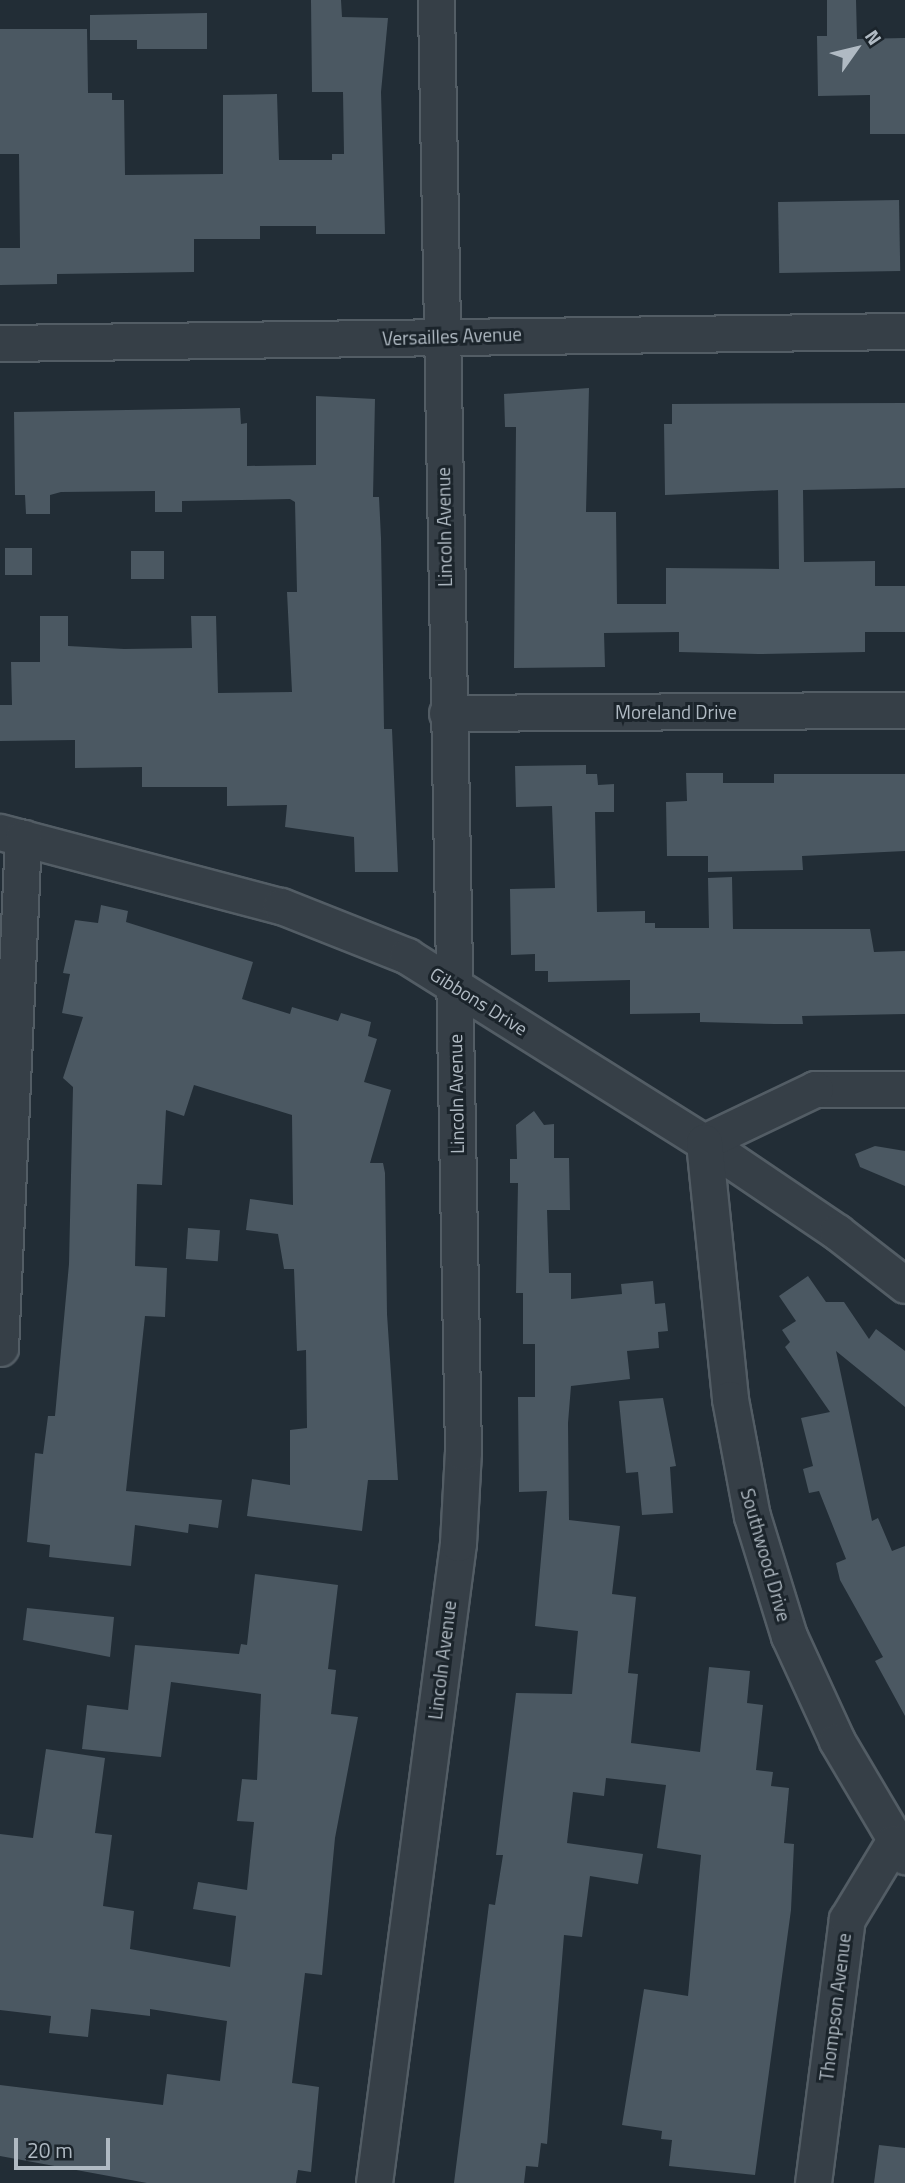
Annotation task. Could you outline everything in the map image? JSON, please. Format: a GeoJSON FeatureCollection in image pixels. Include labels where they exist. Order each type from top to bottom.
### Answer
{"type":"FeatureCollection","features":[{"type":"Feature","properties":{"kind":"street","name":"Lincoln Avenue"},"geometry":{"type":"LineString","coordinates":[[374,2183],[458,1543],[463,1452],[447,713],[436,0]]}},
{"type":"Feature","properties":{"kind":"street","name":"Versailles Avenue"},"geometry":{"type":"LineString","coordinates":[[0,343],[905,331]]}},
{"type":"Feature","properties":{"kind":"street","name":"Moreland Drive"},"geometry":{"type":"LineString","coordinates":[[447,713],[905,710]]}},
{"type":"Feature","properties":{"kind":"street","name":"Gibbons Drive"},"geometry":{"type":"LineString","coordinates":[[12,835],[345,927],[454,985],[704,1142],[837,1231],[905,1285]]}},
{"type":"Feature","properties":{"kind":"street"},"geometry":{"type":"LineString","coordinates":[[0,1348],[12,835]]}},
{"type":"Feature","properties":{"kind":"street"},"geometry":{"type":"LineString","coordinates":[[704,1142],[815,1089],[905,1089]]}},
{"type":"Feature","properties":{"kind":"street","name":"Southwood Drive"},"geometry":{"type":"LineString","coordinates":[[704,1142],[730,1399],[752,1516],[789,1636],[837,1741],[899,1849]]}},
{"type":"Feature","properties":{"kind":"street","name":"Thompson Avenue"},"geometry":{"type":"LineString","coordinates":[[813,2183],[847,1919],[899,1849]]}},
{"type":"Feature","properties":{"kind":"building"},"geometry":{"type":"Polygon","coordinates":[[[311,0],[341,0],[342,17],[388,18],[381,92],[385,234],[316,234],[316,226],[260,226],[260,239],[194,239],[194,272],[57,274],[57,284],[0,285],[0,248],[20,248],[19,154],[0,154],[0,29],[87,29],[88,93],[112,93],[112,100],[124,100],[125,175],[223,174],[223,95],[277,94],[279,160],[332,160],[332,154],[344,154],[343,92],[312,92],[311,0]]]}},
{"type":"Feature","properties":{"kind":"building"},"geometry":{"type":"Polygon","coordinates":[[[827,0],[856,0],[857,39],[905,38],[905,134],[870,134],[870,95],[818,96],[817,36],[827,36],[827,0]]]}},
{"type":"Feature","properties":{"kind":"building"},"geometry":{"type":"Polygon","coordinates":[[[207,13],[207,49],[137,49],[137,40],[90,40],[90,15],[207,13]]]}},
{"type":"Feature","properties":{"kind":"building"},"geometry":{"type":"Polygon","coordinates":[[[899,200],[900,271],[779,273],[778,202],[899,200]]]}},
{"type":"Feature","properties":{"kind":"building"},"geometry":{"type":"Polygon","coordinates":[[[589,388],[586,512],[616,512],[617,604],[666,604],[666,568],[779,569],[778,490],[665,495],[664,424],[672,424],[672,404],[905,403],[905,488],[803,490],[804,562],[875,561],[875,586],[905,586],[905,632],[865,632],[865,652],[758,654],[679,652],[679,632],[604,633],[605,667],[514,668],[516,427],[505,427],[504,394],[589,388]]]}},
{"type":"Feature","properties":{"kind":"building"},"geometry":{"type":"Polygon","coordinates":[[[316,396],[375,399],[373,497],[379,497],[381,538],[384,729],[392,729],[398,872],[355,872],[354,837],[285,827],[287,805],[227,806],[227,787],[142,787],[142,767],[75,768],[75,740],[0,741],[0,705],[12,705],[11,662],[40,662],[40,616],[68,616],[68,646],[124,649],[192,648],[191,616],[216,616],[218,693],[292,692],[287,592],[297,592],[295,502],[290,499],[182,501],[182,512],[155,512],[155,491],[61,492],[50,495],[50,514],[26,514],[25,495],[15,495],[14,412],[240,408],[241,424],[247,423],[247,466],[316,465],[316,396]]]}},
{"type":"Feature","properties":{"kind":"building"},"geometry":{"type":"Polygon","coordinates":[[[5,548],[32,548],[32,575],[5,575],[5,548]]]}},
{"type":"Feature","properties":{"kind":"building"},"geometry":{"type":"Polygon","coordinates":[[[131,551],[164,551],[164,579],[131,579],[131,551]]]}},
{"type":"Feature","properties":{"kind":"building"},"geometry":{"type":"Polygon","coordinates":[[[586,765],[586,774],[597,774],[598,785],[614,784],[614,812],[595,812],[597,912],[645,911],[645,923],[655,923],[655,928],[709,928],[708,878],[732,877],[733,929],[870,929],[874,952],[905,951],[905,1014],[802,1016],[803,1024],[775,1024],[700,1022],[700,1013],[630,1014],[630,980],[548,982],[548,971],[535,971],[535,954],[511,955],[510,889],[555,888],[552,806],[516,807],[515,766],[586,765]]]}},
{"type":"Feature","properties":{"kind":"building"},"geometry":{"type":"Polygon","coordinates":[[[686,773],[723,773],[723,783],[774,783],[774,774],[905,774],[905,851],[802,856],[803,870],[708,872],[708,856],[667,856],[666,802],[687,801],[686,773]]]}},
{"type":"Feature","properties":{"kind":"building"},"geometry":{"type":"Polygon","coordinates":[[[101,905],[128,911],[126,922],[253,962],[242,999],[290,1014],[292,1007],[338,1021],[341,1013],[371,1022],[368,1036],[377,1039],[364,1082],[391,1090],[370,1163],[383,1163],[385,1173],[387,1314],[398,1480],[368,1480],[362,1531],[247,1516],[252,1479],[290,1485],[290,1430],[307,1428],[306,1350],[297,1351],[294,1269],[284,1269],[278,1234],[246,1230],[250,1199],[293,1205],[292,1115],[194,1085],[184,1116],[166,1110],[162,1185],[137,1184],[135,1266],[167,1268],[165,1317],[145,1316],[126,1491],[222,1500],[218,1528],[189,1524],[188,1533],[135,1525],[131,1566],[49,1557],[50,1545],[27,1542],[35,1453],[43,1454],[48,1416],[55,1416],[69,1264],[73,1087],[63,1078],[83,1017],[62,1013],[70,974],[63,973],[75,920],[98,923],[101,905]]]}},
{"type":"Feature","properties":{"kind":"building"},"geometry":{"type":"Polygon","coordinates":[[[534,1111],[544,1125],[554,1124],[554,1158],[569,1158],[570,1210],[547,1210],[549,1273],[571,1273],[571,1299],[622,1294],[621,1284],[653,1281],[655,1304],[665,1303],[668,1331],[658,1332],[659,1348],[627,1351],[630,1379],[571,1386],[568,1423],[569,1520],[620,1526],[612,1594],[636,1597],[628,1673],[638,1674],[631,1743],[700,1752],[709,1667],[750,1671],[747,1703],[763,1705],[756,1770],[773,1772],[771,1786],[789,1788],[784,1843],[794,1844],[791,1910],[755,2175],[669,2166],[672,2140],[661,2139],[662,2131],[622,2125],[644,1989],[688,1996],[701,1855],[657,1848],[666,1785],[606,1778],[604,1796],[573,1792],[567,1843],[643,1854],[638,1884],[590,1876],[582,1937],[564,1935],[547,2144],[541,2143],[538,2167],[526,2166],[524,2183],[454,2183],[489,1904],[495,1905],[503,1855],[496,1855],[516,1693],[572,1694],[578,1631],[535,1626],[547,1491],[519,1492],[518,1397],[535,1397],[535,1344],[523,1344],[523,1293],[516,1293],[518,1183],[510,1183],[510,1159],[517,1159],[516,1125],[534,1111]]]}},
{"type":"Feature","properties":{"kind":"building"},"geometry":{"type":"Polygon","coordinates":[[[875,1146],[905,1151],[905,1186],[860,1167],[855,1154],[875,1146]]]}},
{"type":"Feature","properties":{"kind":"building"},"geometry":{"type":"Polygon","coordinates":[[[188,1228],[220,1230],[218,1261],[186,1259],[188,1228]]]}},
{"type":"Feature","properties":{"kind":"building"},"geometry":{"type":"Polygon","coordinates":[[[808,1276],[826,1302],[844,1302],[869,1339],[876,1329],[905,1351],[905,1407],[836,1351],[872,1521],[878,1518],[892,1551],[905,1546],[905,1716],[875,1661],[883,1657],[840,1580],[836,1563],[846,1559],[819,1491],[809,1493],[803,1469],[813,1466],[801,1418],[830,1412],[785,1347],[790,1342],[782,1330],[796,1321],[779,1296],[808,1276]]]}},
{"type":"Feature","properties":{"kind":"building"},"geometry":{"type":"Polygon","coordinates":[[[663,1398],[676,1466],[670,1467],[673,1513],[642,1515],[638,1472],[626,1473],[619,1401],[663,1398]]]}},
{"type":"Feature","properties":{"kind":"building"},"geometry":{"type":"Polygon","coordinates":[[[255,1574],[338,1585],[328,1669],[336,1670],[331,1714],[358,1717],[335,1838],[322,1975],[305,1973],[292,2083],[319,2087],[311,2172],[298,2170],[296,2183],[147,2183],[0,2156],[0,2085],[163,2105],[167,2074],[220,2081],[227,2021],[150,2009],[150,2016],[91,2009],[88,2037],[49,2033],[51,2016],[0,2010],[0,1834],[33,1838],[46,1749],[105,1758],[95,1833],[112,1835],[103,1906],[134,1911],[130,1949],[230,1967],[236,1916],[193,1909],[198,1882],[247,1890],[254,1822],[237,1821],[242,1779],[257,1780],[261,1694],[171,1682],[161,1757],[82,1749],[87,1705],[128,1710],[135,1645],[239,1654],[241,1644],[247,1645],[255,1574]]]}},
{"type":"Feature","properties":{"kind":"building"},"geometry":{"type":"Polygon","coordinates":[[[27,1608],[114,1617],[110,1657],[23,1640],[27,1608]]]}},
{"type":"Feature","properties":{"kind":"building"},"geometry":{"type":"Polygon","coordinates":[[[879,2145],[905,2148],[905,2183],[874,2183],[879,2145]]]}}]}
